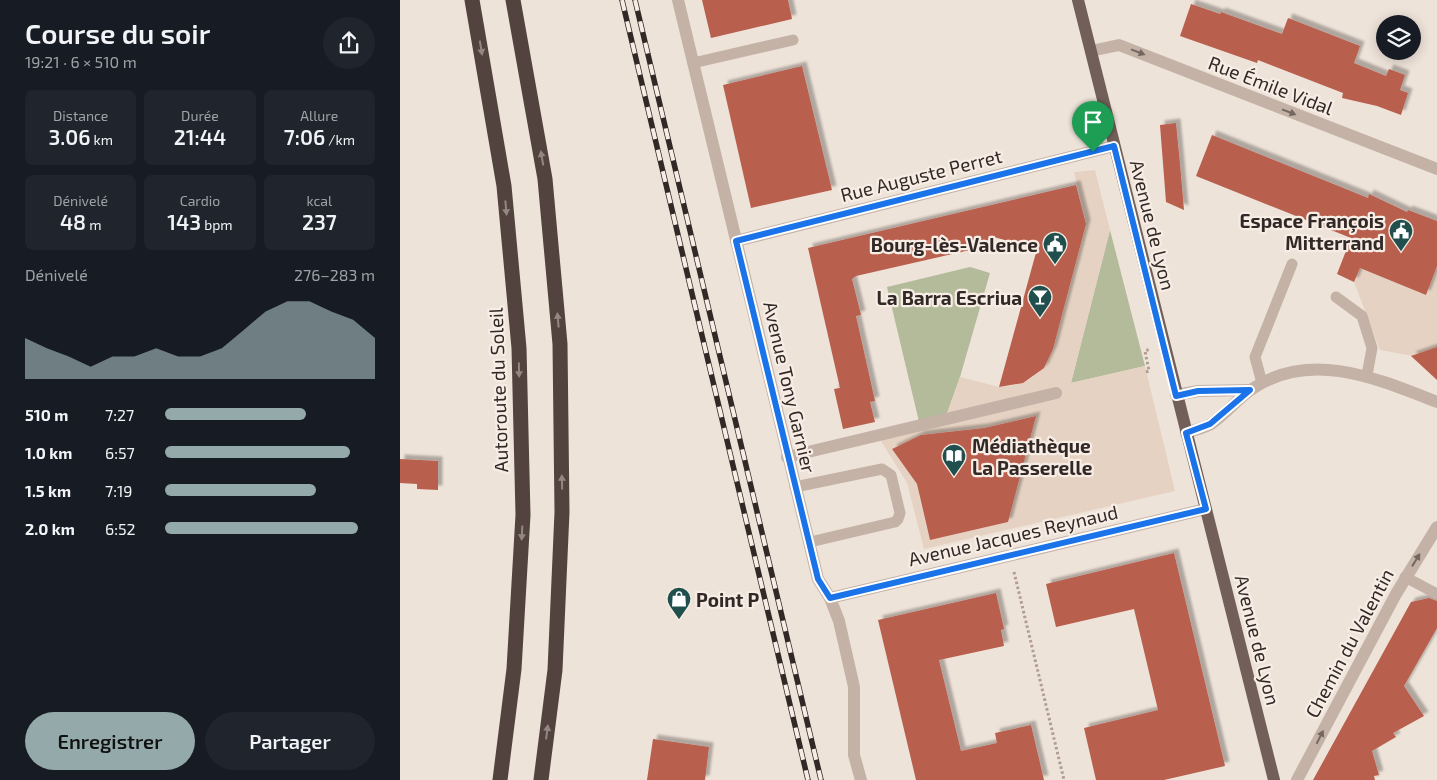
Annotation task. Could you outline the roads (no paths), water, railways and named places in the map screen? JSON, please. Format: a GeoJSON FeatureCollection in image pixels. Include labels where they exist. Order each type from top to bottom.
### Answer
{"type":"FeatureCollection","features":[{"type":"Feature","properties":{"kind":"highway","name":"Autoroute du Soleil"},"geometry":{"type":"LineString","coordinates":[[472,0],[504,186],[519,348],[523,515],[514,669],[500,780]]}},
{"type":"Feature","properties":{"kind":"highway"},"geometry":{"type":"LineString","coordinates":[[513,0],[546,179],[560,344],[562,522],[555,670],[541,780]]}},
{"type":"Feature","properties":{"kind":"main road","name":"Avenue de Lyon"},"geometry":{"type":"LineString","coordinates":[[1078,0],[1274,780]]}},
{"type":"Feature","properties":{"kind":"street","name":"Avenue Tony Garnier"},"geometry":{"type":"LineString","coordinates":[[678,0],[818,579],[830,598],[839,621],[854,687],[854,755],[860,780]]}},
{"type":"Feature","properties":{"kind":"street","name":"Rue Émile Vidal"},"geometry":{"type":"LineString","coordinates":[[1091,51],[1119,45],[1437,169]]}},
{"type":"Feature","properties":{"kind":"street","name":"Rue Auguste Perret"},"geometry":{"type":"LineString","coordinates":[[736,241],[1114,146]]}},
{"type":"Feature","properties":{"kind":"street"},"geometry":{"type":"LineString","coordinates":[[1186,433],[1210,424],[1250,390],[1262,383],[1280,375],[1310,369],[1338,370],[1367,375],[1437,402]]}},
{"type":"Feature","properties":{"kind":"street"},"geometry":{"type":"LineString","coordinates":[[1176,396],[1198,391],[1250,390]]}},
{"type":"Feature","properties":{"kind":"street"},"geometry":{"type":"LineString","coordinates":[[787,457],[1056,393]]}},
{"type":"Feature","properties":{"kind":"street","name":"Avenue Jacques Reynaud"},"geometry":{"type":"LineString","coordinates":[[830,598],[1206,509]]}},
{"type":"Feature","properties":{"kind":"street","name":"Chemin du Valentin"},"geometry":{"type":"LineString","coordinates":[[1298,780],[1348,681],[1405,577],[1437,527]]}},
{"type":"Feature","properties":{"kind":"lane"},"geometry":{"type":"LineString","coordinates":[[692,63],[793,40]]}},
{"type":"Feature","properties":{"kind":"lane"},"geometry":{"type":"LineString","coordinates":[[1262,383],[1254,357],[1292,264]]}},
{"type":"Feature","properties":{"kind":"lane"},"geometry":{"type":"LineString","coordinates":[[1336,297],[1362,316],[1372,348],[1367,375]]}},
{"type":"Feature","properties":{"kind":"lane"},"geometry":{"type":"LineString","coordinates":[[795,486],[882,469],[891,475],[900,513],[898,519],[810,542]]}},
{"type":"Feature","properties":{"kind":"lane"},"geometry":{"type":"LineString","coordinates":[[1405,577],[1437,594]]}},
{"type":"Feature","properties":{"kind":"railway"},"geometry":{"type":"LineString","coordinates":[[622,0],[808,780]]}},
{"type":"Feature","properties":{"kind":"railway"},"geometry":{"type":"LineString","coordinates":[[635,0],[821,780]]}},
{"type":"Feature","properties":{"kind":"place","name":"Espace François Mitterrand"},"geometry":{"type":"Point","coordinates":[1401,252]}},
{"type":"Feature","properties":{"kind":"place","name":"Bourg-lès-Valence"},"geometry":{"type":"Point","coordinates":[1055,265]}},
{"type":"Feature","properties":{"kind":"place","name":"La Barra Escriua"},"geometry":{"type":"Point","coordinates":[1040,318]}},
{"type":"Feature","properties":{"kind":"place","name":"Médiathèque La Passerelle"},"geometry":{"type":"Point","coordinates":[954,477]}},
{"type":"Feature","properties":{"kind":"place","name":"Point P"},"geometry":{"type":"Point","coordinates":[679,620]}}]}
